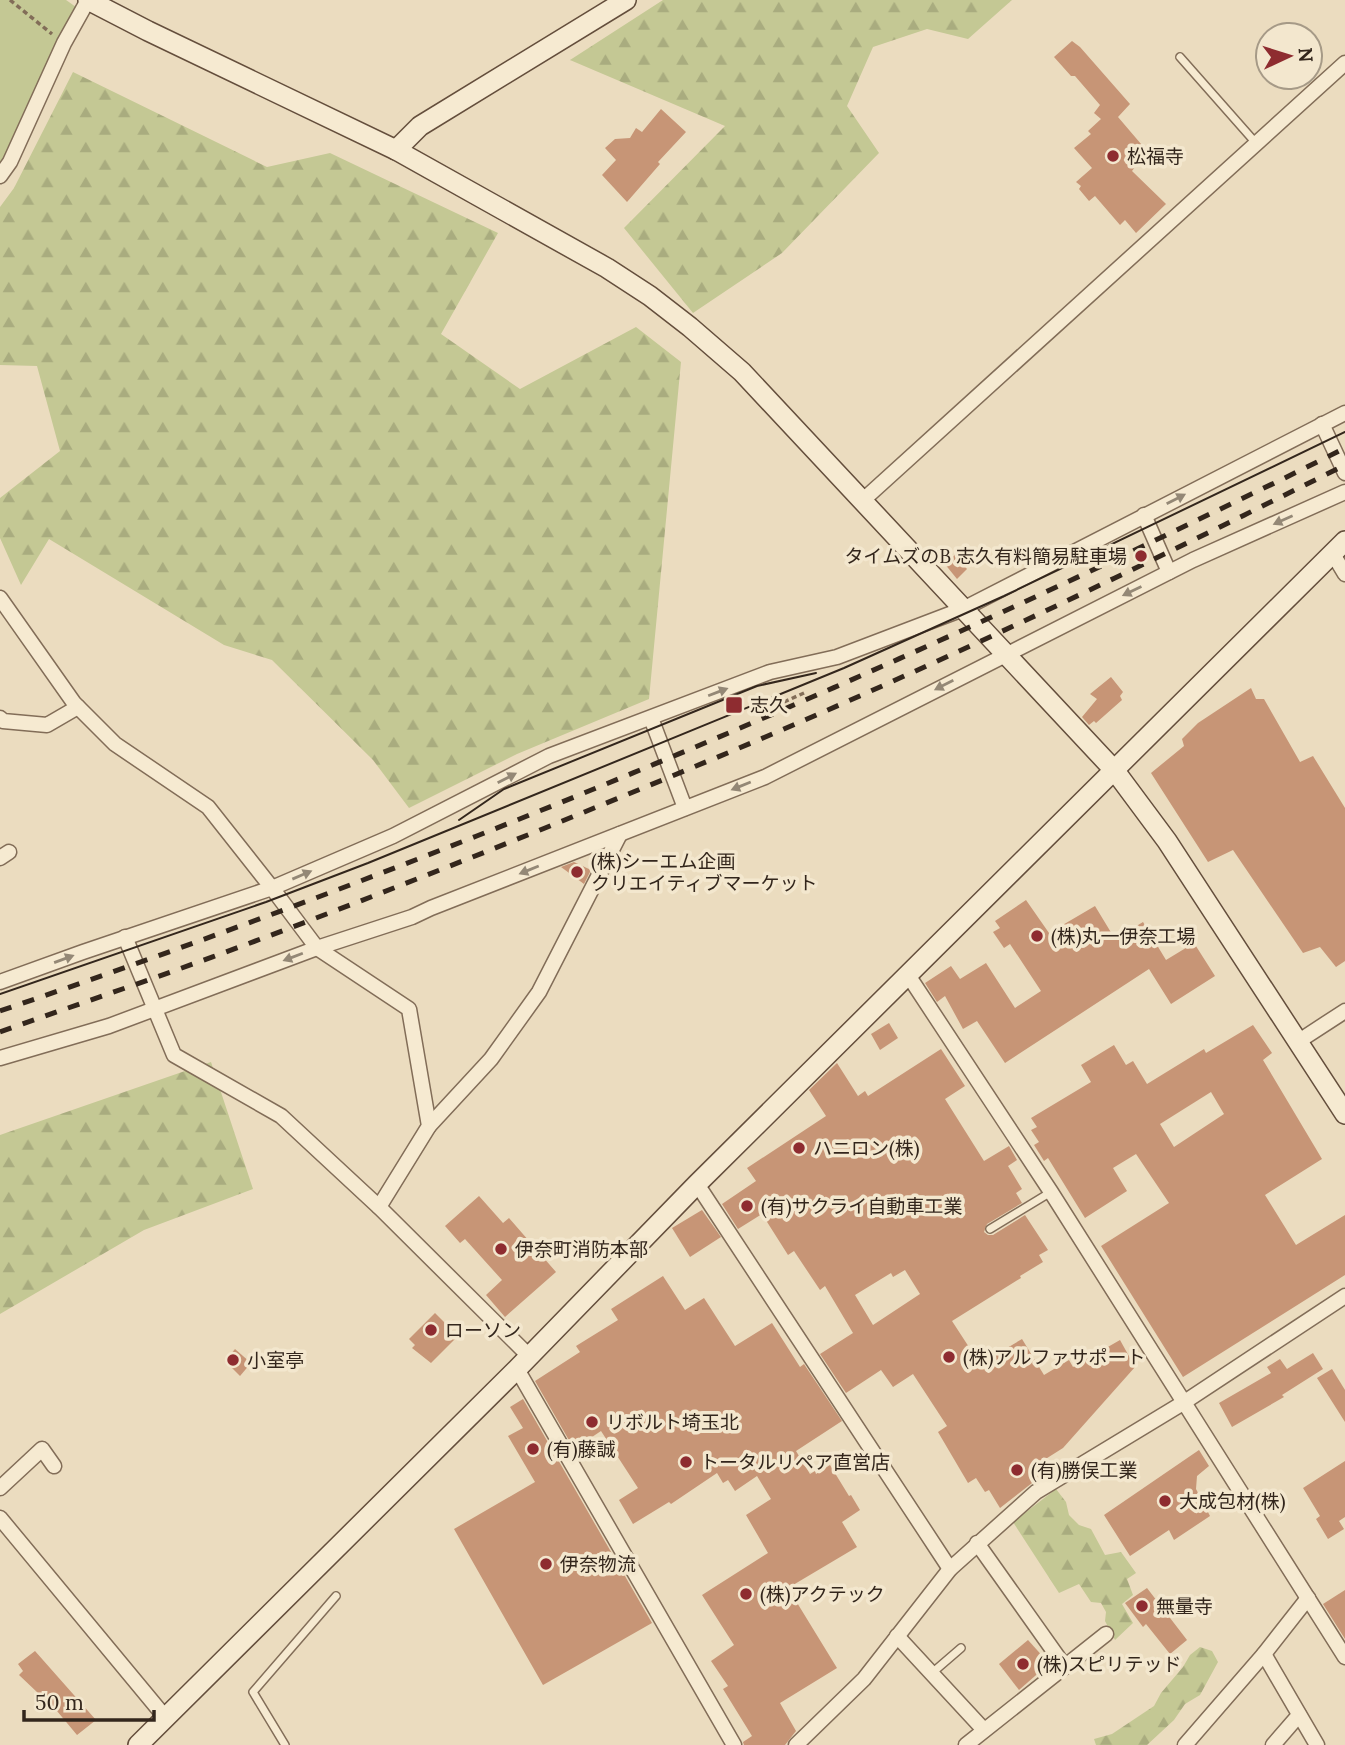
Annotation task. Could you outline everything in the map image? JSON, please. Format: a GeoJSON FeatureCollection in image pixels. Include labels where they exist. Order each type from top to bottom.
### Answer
{"type":"FeatureCollection","features":[{"type":"Feature","properties":{"kind":"street"},"geometry":{"type":"LineString","coordinates":[[0,176],[10,162],[64,43],[88,0],[396,150],[607,268],[660,304],[742,372],[1115,771],[1160,831],[1343,1107]]}},
{"type":"Feature","properties":{"kind":"street"},"geometry":{"type":"LineString","coordinates":[[396,150],[420,125],[626,0]]}},
{"type":"Feature","properties":{"kind":"street"},"geometry":{"type":"LineString","coordinates":[[861,502],[1345,63]]}},
{"type":"Feature","properties":{"kind":"street"},"geometry":{"type":"LineString","coordinates":[[0,982],[272,888],[393,836],[549,756],[770,672],[837,657],[963,609],[1345,413]]}},
{"type":"Feature","properties":{"kind":"street"},"geometry":{"type":"LineString","coordinates":[[1322,425],[1345,474]]}},
{"type":"Feature","properties":{"kind":"street"},"geometry":{"type":"LineString","coordinates":[[0,1058],[109,1026],[317,948],[412,917],[765,777],[1169,572],[1345,492]]}},
{"type":"Feature","properties":{"kind":"street"},"geometry":{"type":"LineString","coordinates":[[1144,515],[1169,572]]}},
{"type":"Feature","properties":{"kind":"street"},"geometry":{"type":"LineString","coordinates":[[1339,548],[1345,574]]}},
{"type":"Feature","properties":{"kind":"street"},"geometry":{"type":"LineString","coordinates":[[138,1745],[523,1362],[697,1184],[1339,548]]}},
{"type":"Feature","properties":{"kind":"street"},"geometry":{"type":"LineString","coordinates":[[0,598],[78,707],[116,744],[208,807],[317,948],[409,1009],[429,1126]]}},
{"type":"Feature","properties":{"kind":"street"},"geometry":{"type":"LineString","coordinates":[[0,718],[4,721],[47,725],[78,707]]}},
{"type":"Feature","properties":{"kind":"street"},"geometry":{"type":"LineString","coordinates":[[651,718],[685,808]]}},
{"type":"Feature","properties":{"kind":"street"},"geometry":{"type":"LineString","coordinates":[[379,1207],[429,1126],[491,1059],[538,992],[620,834]]}},
{"type":"Feature","properties":{"kind":"street"},"geometry":{"type":"LineString","coordinates":[[125,937],[174,1055],[281,1116],[379,1207],[523,1362],[734,1745]]}},
{"type":"Feature","properties":{"kind":"street"},"geometry":{"type":"LineString","coordinates":[[908,975],[1051,1192],[1345,1657]]}},
{"type":"Feature","properties":{"kind":"street"},"geometry":{"type":"LineString","coordinates":[[1299,1041],[1345,1012]]}},
{"type":"Feature","properties":{"kind":"street"},"geometry":{"type":"LineString","coordinates":[[697,1184],[950,1569]]}},
{"type":"Feature","properties":{"kind":"street"},"geometry":{"type":"LineString","coordinates":[[796,1745],[864,1679],[950,1569],[1036,1492],[1183,1403],[1345,1296]]}},
{"type":"Feature","properties":{"kind":"street"},"geometry":{"type":"LineString","coordinates":[[0,1488],[42,1448],[54,1466]]}},
{"type":"Feature","properties":{"kind":"street"},"geometry":{"type":"LineString","coordinates":[[0,1518],[165,1717]]}},
{"type":"Feature","properties":{"kind":"street"},"geometry":{"type":"LineString","coordinates":[[977,1543],[1065,1667]]}},
{"type":"Feature","properties":{"kind":"street"},"geometry":{"type":"LineString","coordinates":[[1185,1745],[1264,1654],[1308,1598]]}},
{"type":"Feature","properties":{"kind":"street"},"geometry":{"type":"LineString","coordinates":[[966,1745],[1106,1634]]}},
{"type":"Feature","properties":{"kind":"street"},"geometry":{"type":"LineString","coordinates":[[897,1636],[984,1730]]}},
{"type":"Feature","properties":{"kind":"street"},"geometry":{"type":"LineString","coordinates":[[1264,1654],[1317,1745]]}},
{"type":"Feature","properties":{"kind":"street"},"geometry":{"type":"LineString","coordinates":[[1273,1745],[1300,1715]]}},
{"type":"Feature","properties":{"kind":"lane"},"geometry":{"type":"LineString","coordinates":[[1180,57],[1255,142]]}},
{"type":"Feature","properties":{"kind":"lane"},"geometry":{"type":"LineString","coordinates":[[990,1229],[1051,1192]]}},
{"type":"Feature","properties":{"kind":"lane"},"geometry":{"type":"LineString","coordinates":[[285,1745],[253,1692],[336,1596]]}},
{"type":"Feature","properties":{"kind":"lane"},"geometry":{"type":"LineString","coordinates":[[931,1673],[961,1648]]}},
{"type":"Feature","properties":{"kind":"path"},"geometry":{"type":"LineString","coordinates":[[10,0],[64,43]]}},
{"type":"Feature","properties":{"kind":"path"},"geometry":{"type":"LineString","coordinates":[[784,702],[804,693]]}},
{"type":"Feature","properties":{"kind":"green space"},"geometry":{"type":"Polygon","coordinates":[[[0,0],[66,0],[76,7],[0,170],[0,0]]]}},
{"type":"Feature","properties":{"kind":"green space"},"geometry":{"type":"Polygon","coordinates":[[[663,0],[1012,0],[968,39],[927,29],[873,47],[847,106],[879,153],[782,253],[693,313],[624,228],[725,126],[570,60],[663,0]]]}},
{"type":"Feature","properties":{"kind":"green space"},"geometry":{"type":"Polygon","coordinates":[[[73,72],[267,167],[330,153],[498,233],[441,334],[520,389],[636,327],[681,362],[649,699],[517,754],[409,808],[373,760],[272,660],[224,645],[49,539],[21,585],[0,538],[0,498],[60,451],[37,366],[0,365],[0,207],[14,188],[73,72]]]}},
{"type":"Feature","properties":{"kind":"green space"},"geometry":{"type":"Polygon","coordinates":[[[211,1062],[253,1189],[144,1230],[0,1314],[0,1135],[211,1062]]]}},
{"type":"Feature","properties":{"kind":"green space"},"geometry":{"type":"Polygon","coordinates":[[[1056,1489],[1066,1502],[1069,1515],[1079,1525],[1091,1529],[1105,1555],[1121,1552],[1136,1573],[1127,1579],[1133,1595],[1122,1604],[1133,1623],[1115,1640],[1105,1621],[1106,1612],[1101,1603],[1091,1602],[1079,1584],[1059,1593],[1013,1522],[1056,1489]]]}},
{"type":"Feature","properties":{"kind":"green space"},"geometry":{"type":"Polygon","coordinates":[[[1200,1647],[1212,1651],[1218,1662],[1200,1695],[1185,1704],[1174,1720],[1147,1745],[1096,1745],[1094,1739],[1112,1734],[1154,1706],[1190,1655],[1200,1647]]]}},
{"type":"Feature","properties":{"kind":"building"},"geometry":{"type":"Polygon","coordinates":[[[1072,41],[1130,104],[1118,117],[1147,151],[1132,171],[1166,204],[1136,233],[1125,220],[1120,225],[1095,196],[1089,201],[1076,182],[1092,168],[1074,148],[1091,134],[1088,131],[1101,119],[1094,113],[1100,105],[1054,57],[1072,41]]]}},
{"type":"Feature","properties":{"kind":"building"},"geometry":{"type":"Polygon","coordinates":[[[661,109],[686,132],[627,202],[602,175],[616,160],[605,148],[615,139],[630,138],[636,128],[642,132],[661,109]]]}},
{"type":"Feature","properties":{"kind":"building"},"geometry":{"type":"Polygon","coordinates":[[[955,555],[967,569],[957,579],[944,563],[955,555]]]}},
{"type":"Feature","properties":{"kind":"building"},"geometry":{"type":"Polygon","coordinates":[[[1111,677],[1123,692],[1120,696],[1122,700],[1096,723],[1094,721],[1089,725],[1082,717],[1097,699],[1090,694],[1111,677]]]}},
{"type":"Feature","properties":{"kind":"building"},"geometry":{"type":"Polygon","coordinates":[[[1251,688],[1256,699],[1264,699],[1300,762],[1313,756],[1345,808],[1345,961],[1336,967],[1320,947],[1303,953],[1233,850],[1208,862],[1151,773],[1184,746],[1182,739],[1198,723],[1251,688]]]}},
{"type":"Feature","properties":{"kind":"building"},"geometry":{"type":"Polygon","coordinates":[[[574,862],[591,870],[584,884],[561,867],[574,862]]]}},
{"type":"Feature","properties":{"kind":"building"},"geometry":{"type":"Polygon","coordinates":[[[1026,900],[1049,933],[1095,906],[1115,939],[1143,922],[1166,960],[1194,943],[1215,976],[1171,1004],[1149,969],[1005,1063],[977,1021],[963,1029],[945,996],[937,1002],[925,983],[951,966],[960,979],[986,963],[1015,1008],[1041,991],[1010,944],[1004,948],[993,932],[1000,928],[995,921],[1026,900]]]}},
{"type":"Feature","properties":{"kind":"building"},"geometry":{"type":"Polygon","coordinates":[[[889,1023],[898,1038],[880,1050],[871,1034],[889,1023]]]}},
{"type":"Feature","properties":{"kind":"building"},"geometry":{"type":"Polygon","coordinates":[[[1253,1025],[1272,1053],[1263,1060],[1322,1159],[1265,1195],[1296,1245],[1345,1215],[1345,1275],[1183,1377],[1101,1246],[1169,1203],[1136,1154],[1113,1168],[1127,1191],[1085,1218],[1048,1158],[1044,1161],[1034,1145],[1039,1142],[1031,1130],[1037,1127],[1031,1118],[1091,1082],[1081,1065],[1114,1045],[1126,1065],[1133,1061],[1147,1084],[1204,1049],[1206,1053],[1253,1025]],[[1211,1092],[1160,1124],[1174,1147],[1224,1114],[1211,1092]]]}},
{"type":"Feature","properties":{"kind":"building"},"geometry":{"type":"Polygon","coordinates":[[[941,1049],[965,1086],[945,1099],[984,1161],[1009,1146],[1017,1160],[1008,1166],[1022,1189],[1016,1193],[1022,1203],[987,1224],[984,1232],[993,1235],[1025,1215],[1048,1250],[1039,1255],[1043,1262],[952,1321],[980,1364],[1022,1339],[1044,1375],[1069,1360],[1073,1367],[1120,1340],[1135,1367],[1063,1448],[1044,1460],[1050,1469],[1000,1508],[989,1490],[985,1492],[976,1478],[968,1483],[938,1432],[947,1426],[913,1374],[893,1387],[881,1370],[846,1393],[820,1354],[853,1333],[825,1286],[820,1290],[794,1251],[788,1255],[762,1214],[738,1229],[722,1204],[756,1181],[747,1168],[826,1116],[809,1090],[837,1063],[858,1096],[865,1091],[868,1096],[941,1049]],[[905,1270],[893,1277],[891,1273],[855,1295],[873,1325],[920,1294],[905,1270]]]}},
{"type":"Feature","properties":{"kind":"building"},"geometry":{"type":"Polygon","coordinates":[[[479,1196],[503,1223],[509,1218],[556,1272],[505,1317],[486,1295],[502,1280],[465,1239],[460,1243],[445,1226],[479,1196]]]}},
{"type":"Feature","properties":{"kind":"building"},"geometry":{"type":"Polygon","coordinates":[[[702,1210],[721,1237],[690,1257],[672,1228],[702,1210]]]}},
{"type":"Feature","properties":{"kind":"building"},"geometry":{"type":"Polygon","coordinates":[[[663,1276],[685,1310],[704,1298],[735,1346],[772,1323],[800,1367],[804,1364],[842,1421],[796,1451],[810,1474],[815,1471],[816,1474],[830,1465],[860,1510],[842,1522],[857,1547],[788,1588],[837,1668],[780,1703],[796,1731],[785,1745],[744,1745],[743,1742],[752,1736],[723,1689],[728,1686],[711,1661],[734,1645],[702,1595],[768,1553],[746,1515],[771,1499],[757,1476],[735,1491],[728,1480],[723,1483],[717,1473],[671,1504],[669,1502],[633,1524],[619,1500],[638,1488],[601,1431],[574,1449],[535,1381],[580,1352],[576,1346],[618,1320],[611,1309],[663,1276]]]}},
{"type":"Feature","properties":{"kind":"building"},"geometry":{"type":"Polygon","coordinates":[[[435,1313],[458,1336],[431,1363],[412,1348],[415,1345],[409,1339],[435,1313]]]}},
{"type":"Feature","properties":{"kind":"building"},"geometry":{"type":"Polygon","coordinates":[[[235,1349],[251,1363],[240,1376],[225,1361],[235,1349]]]}},
{"type":"Feature","properties":{"kind":"building"},"geometry":{"type":"Polygon","coordinates":[[[1313,1353],[1323,1369],[1282,1395],[1284,1397],[1232,1427],[1219,1403],[1271,1373],[1267,1367],[1280,1359],[1287,1369],[1313,1353]]]}},
{"type":"Feature","properties":{"kind":"building"},"geometry":{"type":"Polygon","coordinates":[[[1332,1369],[1345,1390],[1345,1422],[1317,1378],[1332,1369]]]}},
{"type":"Feature","properties":{"kind":"building"},"geometry":{"type":"Polygon","coordinates":[[[523,1399],[652,1623],[543,1685],[454,1529],[535,1482],[508,1436],[523,1428],[510,1407],[523,1399]]]}},
{"type":"Feature","properties":{"kind":"building"},"geometry":{"type":"Polygon","coordinates":[[[1199,1450],[1209,1466],[1197,1476],[1196,1489],[1210,1516],[1174,1540],[1169,1530],[1130,1556],[1104,1515],[1199,1450]]]}},
{"type":"Feature","properties":{"kind":"building"},"geometry":{"type":"Polygon","coordinates":[[[1345,1461],[1345,1517],[1339,1521],[1344,1529],[1328,1539],[1316,1519],[1320,1516],[1303,1488],[1345,1461]]]}},
{"type":"Feature","properties":{"kind":"building"},"geometry":{"type":"Polygon","coordinates":[[[1147,1588],[1187,1640],[1170,1654],[1146,1624],[1143,1627],[1125,1603],[1147,1588]]]}},
{"type":"Feature","properties":{"kind":"building"},"geometry":{"type":"Polygon","coordinates":[[[1345,1590],[1345,1639],[1323,1604],[1345,1590]]]}},
{"type":"Feature","properties":{"kind":"building"},"geometry":{"type":"Polygon","coordinates":[[[1028,1640],[1046,1660],[1043,1669],[1019,1690],[999,1664],[1028,1640]]]}},
{"type":"Feature","properties":{"kind":"building"},"geometry":{"type":"Polygon","coordinates":[[[35,1651],[96,1720],[77,1735],[57,1711],[19,1675],[23,1671],[18,1664],[35,1651]]]}},
{"type":"Feature","properties":{"kind":"tram line"},"geometry":{"type":"LineString","coordinates":[[0,994],[266,902],[368,863],[844,668],[1004,596],[1345,432]]}},
{"type":"Feature","properties":{"kind":"tram line"},"geometry":{"type":"LineString","coordinates":[[459,820],[504,789],[757,686],[816,673]]}},
{"type":"Feature","properties":{"kind":"railway"},"geometry":{"type":"LineString","coordinates":[[0,1011],[295,906],[442,850],[732,732],[1018,605],[1345,448]]}},
{"type":"Feature","properties":{"kind":"railway"},"geometry":{"type":"LineString","coordinates":[[0,1032],[301,924],[713,759],[1031,618],[1345,465]]}},
{"type":"Feature","properties":{"kind":"place","name":"松福寺"},"geometry":{"type":"Point","coordinates":[1113,156]}},
{"type":"Feature","properties":{"kind":"place","name":"タイムズのB 志久有料簡易駐車場"},"geometry":{"type":"Point","coordinates":[1141,556]}},
{"type":"Feature","properties":{"kind":"place","name":"志久"},"geometry":{"type":"Point","coordinates":[734,705]}},
{"type":"Feature","properties":{"kind":"place","name":"(株)シーエム企画 クリエイティブマーケット"},"geometry":{"type":"Point","coordinates":[577,872]}},
{"type":"Feature","properties":{"kind":"place","name":"(株)丸一伊奈工場"},"geometry":{"type":"Point","coordinates":[1037,936]}},
{"type":"Feature","properties":{"kind":"place","name":"ハニロン(株)"},"geometry":{"type":"Point","coordinates":[799,1148]}},
{"type":"Feature","properties":{"kind":"place","name":"(有)サクライ自動車工業"},"geometry":{"type":"Point","coordinates":[747,1206]}},
{"type":"Feature","properties":{"kind":"place","name":"伊奈町消防本部"},"geometry":{"type":"Point","coordinates":[501,1249]}},
{"type":"Feature","properties":{"kind":"place","name":"ローソン"},"geometry":{"type":"Point","coordinates":[431,1330]}},
{"type":"Feature","properties":{"kind":"place","name":"(株)アルファサポート"},"geometry":{"type":"Point","coordinates":[949,1357]}},
{"type":"Feature","properties":{"kind":"place","name":"小室亭"},"geometry":{"type":"Point","coordinates":[233,1360]}},
{"type":"Feature","properties":{"kind":"place","name":"リボルト埼玉北"},"geometry":{"type":"Point","coordinates":[592,1422]}},
{"type":"Feature","properties":{"kind":"place","name":"(有)藤誠"},"geometry":{"type":"Point","coordinates":[533,1449]}},
{"type":"Feature","properties":{"kind":"place","name":"トータルリペア直営店"},"geometry":{"type":"Point","coordinates":[686,1462]}},
{"type":"Feature","properties":{"kind":"place","name":"(有)勝俣工業"},"geometry":{"type":"Point","coordinates":[1017,1470]}},
{"type":"Feature","properties":{"kind":"place","name":"大成包材(株)"},"geometry":{"type":"Point","coordinates":[1165,1501]}},
{"type":"Feature","properties":{"kind":"place","name":"伊奈物流"},"geometry":{"type":"Point","coordinates":[546,1564]}},
{"type":"Feature","properties":{"kind":"place","name":"(株)アクテック"},"geometry":{"type":"Point","coordinates":[746,1594]}},
{"type":"Feature","properties":{"kind":"place","name":"無量寺"},"geometry":{"type":"Point","coordinates":[1142,1606]}},
{"type":"Feature","properties":{"kind":"place","name":"(株)スピリテッド"},"geometry":{"type":"Point","coordinates":[1023,1664]}}]}
